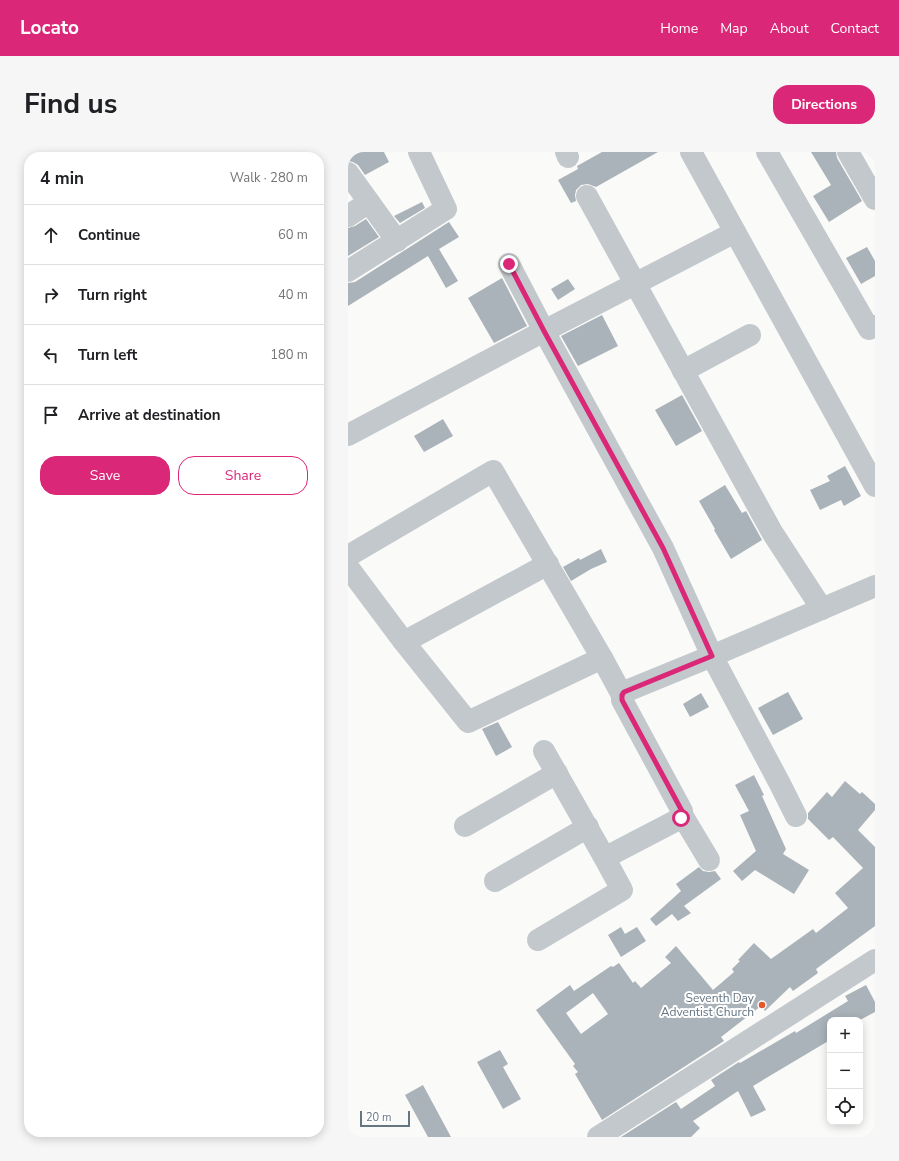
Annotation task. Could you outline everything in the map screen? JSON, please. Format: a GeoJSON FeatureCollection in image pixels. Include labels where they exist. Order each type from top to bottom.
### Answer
{"type":"FeatureCollection","features":[{"type":"Feature","properties":{"kind":"street"},"geometry":{"type":"LineString","coordinates":[[348,271],[446,209],[420,152]]}},
{"type":"Feature","properties":{"kind":"street"},"geometry":{"type":"LineString","coordinates":[[691,152],[875,486]]}},
{"type":"Feature","properties":{"kind":"street"},"geometry":{"type":"LineString","coordinates":[[767,152],[869,330],[875,326]]}},
{"type":"Feature","properties":{"kind":"street"},"geometry":{"type":"LineString","coordinates":[[848,152],[875,199]]}},
{"type":"Feature","properties":{"kind":"street"},"geometry":{"type":"LineString","coordinates":[[348,173],[397,241]]}},
{"type":"Feature","properties":{"kind":"street"},"geometry":{"type":"LineString","coordinates":[[587,196],[772,532],[822,609]]}},
{"type":"Feature","properties":{"kind":"street"},"geometry":{"type":"LineString","coordinates":[[348,216],[369,202]]}},
{"type":"Feature","properties":{"kind":"street"},"geometry":{"type":"LineString","coordinates":[[348,435],[735,232]]}},
{"type":"Feature","properties":{"kind":"street"},"geometry":{"type":"LineString","coordinates":[[509,264],[663,548],[712,656],[796,816]]}},
{"type":"Feature","properties":{"kind":"street"},"geometry":{"type":"LineString","coordinates":[[683,371],[750,335]]}},
{"type":"Feature","properties":{"kind":"street"},"geometry":{"type":"LineString","coordinates":[[348,556],[493,471],[602,658],[622,695],[622,700],[682,811],[682,815],[709,860]]}},
{"type":"Feature","properties":{"kind":"street"},"geometry":{"type":"LineString","coordinates":[[404,642],[548,564]]}},
{"type":"Feature","properties":{"kind":"street"},"geometry":{"type":"LineString","coordinates":[[348,567],[404,642],[468,722],[602,658]]}},
{"type":"Feature","properties":{"kind":"street"},"geometry":{"type":"LineString","coordinates":[[622,695],[624,692],[875,586]]}},
{"type":"Feature","properties":{"kind":"street"},"geometry":{"type":"LineString","coordinates":[[538,940],[622,890],[544,751]]}},
{"type":"Feature","properties":{"kind":"street"},"geometry":{"type":"LineString","coordinates":[[465,826],[557,773]]}},
{"type":"Feature","properties":{"kind":"street"},"geometry":{"type":"LineString","coordinates":[[603,855],[610,855],[681,818],[682,815]]}},
{"type":"Feature","properties":{"kind":"street"},"geometry":{"type":"LineString","coordinates":[[495,881],[588,827]]}},
{"type":"Feature","properties":{"kind":"street"},"geometry":{"type":"LineString","coordinates":[[598,1137],[875,960]]}},
{"type":"Feature","properties":{"kind":"building"},"geometry":{"type":"Polygon","coordinates":[[[348,152],[384,152],[389,162],[365,175],[358,165],[348,161],[348,152]]]}},
{"type":"Feature","properties":{"kind":"building"},"geometry":{"type":"Polygon","coordinates":[[[602,152],[658,152],[596,187],[588,184],[581,185],[576,190],[576,201],[571,203],[558,180],[578,169],[577,166],[602,152]]]}},
{"type":"Feature","properties":{"kind":"building"},"geometry":{"type":"Polygon","coordinates":[[[811,152],[836,152],[837,158],[862,201],[829,222],[813,196],[831,185],[811,152]]]}},
{"type":"Feature","properties":{"kind":"building"},"geometry":{"type":"Polygon","coordinates":[[[422,202],[425,208],[400,223],[394,216],[422,202]]]}},
{"type":"Feature","properties":{"kind":"building"},"geometry":{"type":"Polygon","coordinates":[[[366,219],[379,237],[348,256],[348,228],[355,226],[366,219]]]}},
{"type":"Feature","properties":{"kind":"building"},"geometry":{"type":"Polygon","coordinates":[[[449,222],[459,237],[439,249],[458,281],[446,288],[428,256],[348,306],[348,283],[355,282],[449,222]]]}},
{"type":"Feature","properties":{"kind":"building"},"geometry":{"type":"Polygon","coordinates":[[[867,247],[875,261],[875,276],[861,284],[846,258],[867,247]]]}},
{"type":"Feature","properties":{"kind":"building"},"geometry":{"type":"Polygon","coordinates":[[[502,278],[527,326],[494,343],[468,298],[502,278]]]}},
{"type":"Feature","properties":{"kind":"building"},"geometry":{"type":"Polygon","coordinates":[[[568,279],[575,289],[558,300],[551,289],[568,279]]]}},
{"type":"Feature","properties":{"kind":"building"},"geometry":{"type":"Polygon","coordinates":[[[602,315],[618,346],[578,366],[561,336],[602,315]]]}},
{"type":"Feature","properties":{"kind":"building"},"geometry":{"type":"Polygon","coordinates":[[[682,395],[702,431],[676,446],[655,410],[682,395]]]}},
{"type":"Feature","properties":{"kind":"building"},"geometry":{"type":"Polygon","coordinates":[[[443,419],[453,436],[424,452],[414,436],[443,419]]]}},
{"type":"Feature","properties":{"kind":"building"},"geometry":{"type":"Polygon","coordinates":[[[845,466],[861,496],[844,506],[841,500],[820,510],[810,490],[830,481],[827,476],[845,466]]]}},
{"type":"Feature","properties":{"kind":"building"},"geometry":{"type":"Polygon","coordinates":[[[725,485],[742,513],[746,511],[762,540],[731,559],[699,501],[725,485]]]}},
{"type":"Feature","properties":{"kind":"building"},"geometry":{"type":"Polygon","coordinates":[[[601,549],[607,562],[591,569],[571,581],[563,567],[579,558],[580,560],[601,549]]]}},
{"type":"Feature","properties":{"kind":"building"},"geometry":{"type":"Polygon","coordinates":[[[788,692],[803,719],[773,735],[758,708],[788,692]]]}},
{"type":"Feature","properties":{"kind":"building"},"geometry":{"type":"Polygon","coordinates":[[[701,693],[709,707],[690,717],[683,704],[701,693]]]}},
{"type":"Feature","properties":{"kind":"building"},"geometry":{"type":"Polygon","coordinates":[[[498,722],[512,747],[496,756],[482,729],[498,722]]]}},
{"type":"Feature","properties":{"kind":"building"},"geometry":{"type":"Polygon","coordinates":[[[754,775],[764,795],[762,796],[786,849],[783,854],[809,870],[794,894],[755,870],[742,881],[733,871],[756,851],[740,815],[749,811],[735,785],[754,775]]]}},
{"type":"Feature","properties":{"kind":"building"},"geometry":{"type":"Polygon","coordinates":[[[845,781],[860,794],[862,792],[875,804],[875,810],[858,830],[875,847],[875,926],[816,969],[818,973],[793,991],[790,987],[765,1011],[761,1006],[721,1037],[724,1041],[602,1120],[575,1074],[578,1072],[573,1066],[575,1064],[536,1010],[570,985],[574,991],[611,966],[613,967],[619,963],[633,983],[635,981],[641,988],[671,963],[665,957],[676,946],[713,990],[734,972],[732,969],[740,961],[738,960],[754,943],[771,959],[813,929],[816,933],[848,908],[835,893],[863,868],[833,837],[829,840],[808,819],[808,813],[827,792],[832,797],[845,781]],[[593,993],[566,1013],[581,1034],[608,1014],[593,993]]]}},
{"type":"Feature","properties":{"kind":"building"},"geometry":{"type":"Polygon","coordinates":[[[699,867],[703,871],[715,871],[721,879],[684,906],[691,913],[678,921],[672,914],[656,926],[650,919],[681,891],[676,884],[699,867]]]}},
{"type":"Feature","properties":{"kind":"building"},"geometry":{"type":"Polygon","coordinates":[[[621,927],[625,934],[637,927],[646,941],[621,957],[608,935],[621,927]]]}},
{"type":"Feature","properties":{"kind":"building"},"geometry":{"type":"Polygon","coordinates":[[[866,985],[875,1002],[875,1012],[863,1018],[863,1017],[827,1017],[827,1042],[753,1086],[766,1110],[751,1117],[738,1091],[693,1121],[700,1128],[691,1137],[621,1137],[676,1102],[681,1109],[715,1086],[711,1080],[739,1062],[740,1063],[795,1031],[796,1033],[848,1001],[845,996],[866,985]]]}},
{"type":"Feature","properties":{"kind":"building"},"geometry":{"type":"Polygon","coordinates":[[[500,1050],[508,1064],[503,1067],[521,1099],[503,1109],[477,1062],[500,1050]]]}},
{"type":"Feature","properties":{"kind":"building"},"geometry":{"type":"Polygon","coordinates":[[[423,1085],[451,1137],[428,1137],[405,1095],[423,1085]]]}},
{"type":"Feature","properties":{"kind":"place","name":"Seventh Day Adventist Church"},"geometry":{"type":"Point","coordinates":[762,1005]}},
{"type":"Feature","properties":{"kind":"route"},"geometry":{"type":"LineString","coordinates":[[509,264],[663,548],[712,656],[624,692],[622,695],[622,700],[682,811],[681,818]]}}]}
